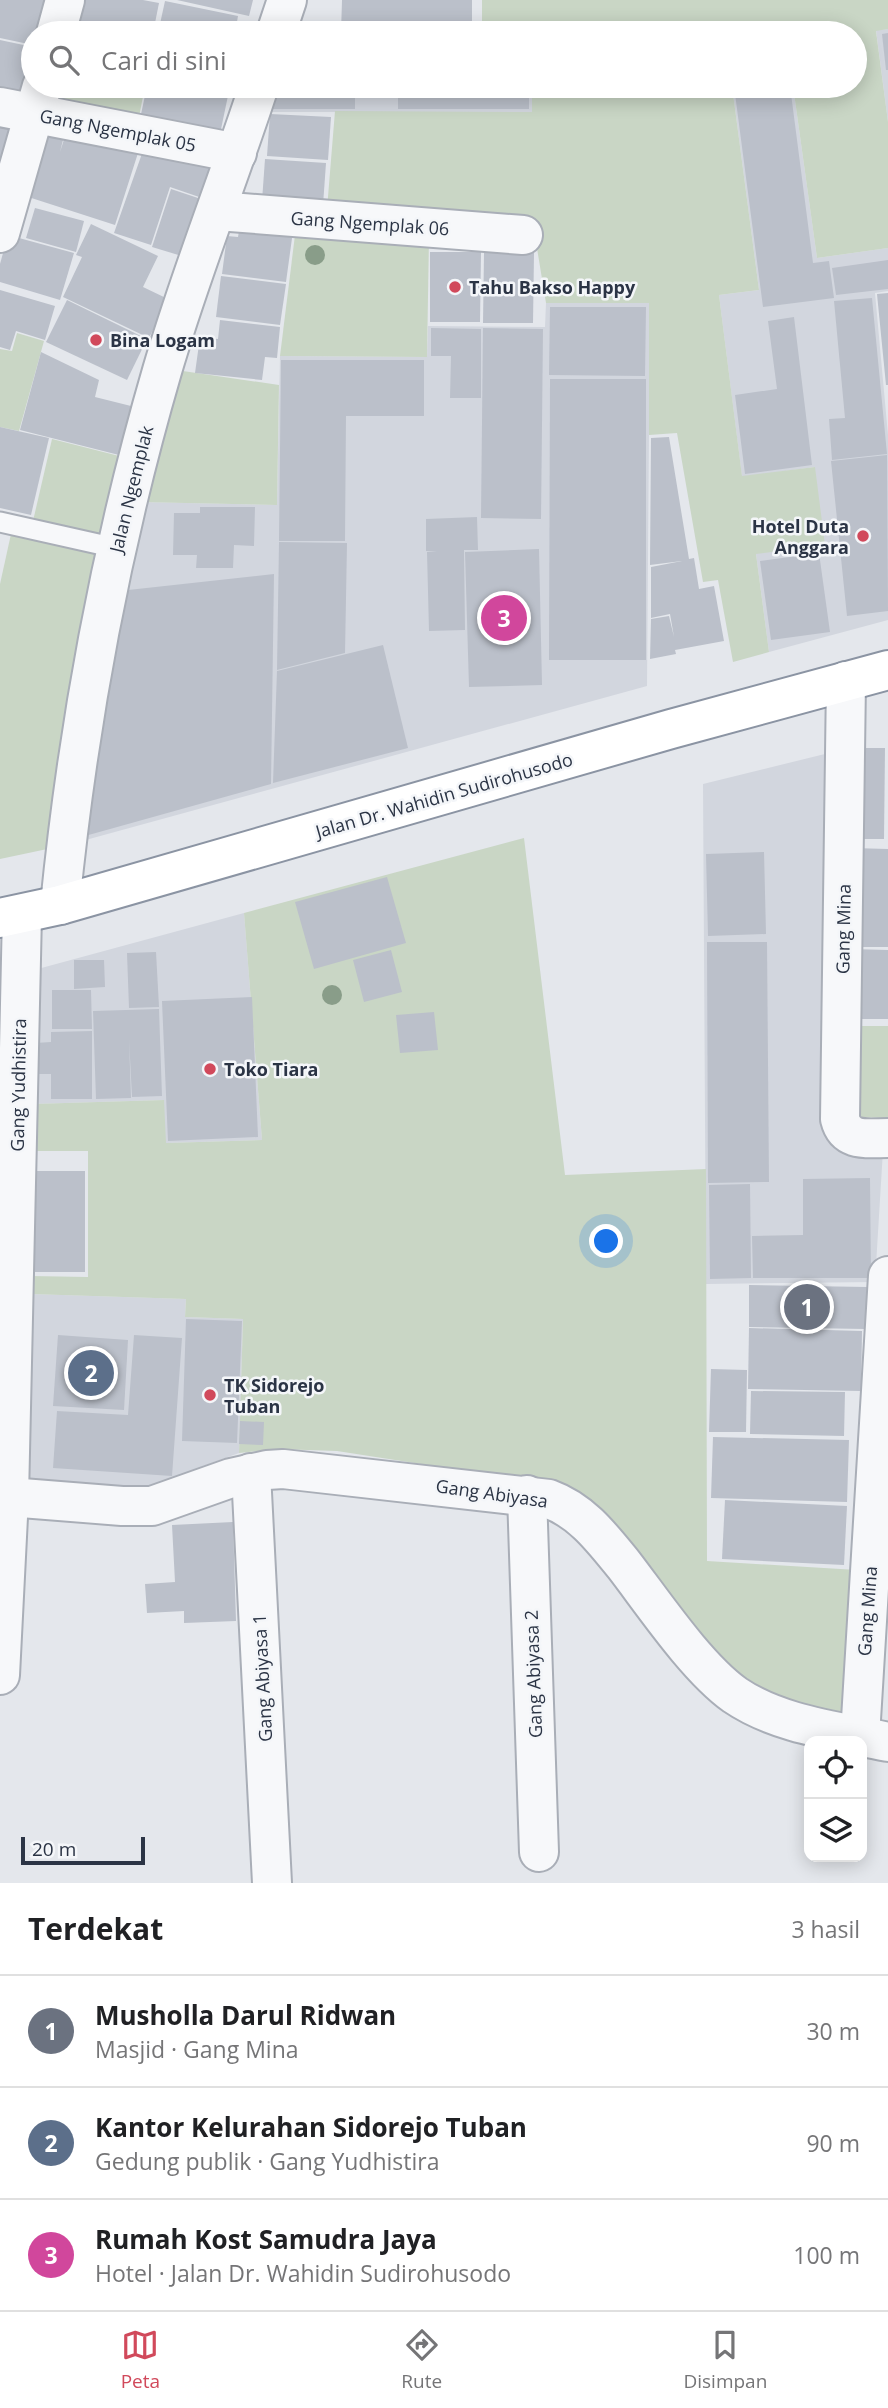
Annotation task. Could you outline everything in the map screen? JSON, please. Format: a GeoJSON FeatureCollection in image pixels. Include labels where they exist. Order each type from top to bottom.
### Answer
{"type":"FeatureCollection","features":[{"type":"Feature","properties":{"kind":"highway","name":"Jalan Dr. Wahidin Sudirohusodo"},"geometry":{"type":"LineString","coordinates":[[11,916],[61,905],[685,725],[888,670]]}},
{"type":"Feature","properties":{"kind":"street"},"geometry":{"type":"LineString","coordinates":[[59,21],[65,0]]}},
{"type":"Feature","properties":{"kind":"street"},"geometry":{"type":"LineString","coordinates":[[280,21],[288,0]]}},
{"type":"Feature","properties":{"kind":"street","name":"Jalan Ngemplak"},"geometry":{"type":"LineString","coordinates":[[61,905],[83,718],[134,471],[162,368],[255,98]]}},
{"type":"Feature","properties":{"kind":"street"},"geometry":{"type":"LineString","coordinates":[[0,233],[25,102]]}},
{"type":"Feature","properties":{"kind":"street","name":"Gang Ngemplak 05"},"geometry":{"type":"LineString","coordinates":[[25,102],[237,153]]}},
{"type":"Feature","properties":{"kind":"street","name":"Gang Ngemplak 06"},"geometry":{"type":"LineString","coordinates":[[217,211],[523,235]]}},
{"type":"Feature","properties":{"kind":"street","name":"Gang Mina"},"geometry":{"type":"LineString","coordinates":[[846,681],[841,1119],[849,1136],[862,1139],[888,1138]]}},
{"type":"Feature","properties":{"kind":"street","name":"Gang Yudhistira"},"geometry":{"type":"LineString","coordinates":[[0,1675],[9,1497],[11,916]]}},
{"type":"Feature","properties":{"kind":"street","name":"Gang Mina"},"geometry":{"type":"LineString","coordinates":[[874,1739],[888,1276]]}},
{"type":"Feature","properties":{"kind":"street","name":"Gang Abiyasa"},"geometry":{"type":"LineString","coordinates":[[9,1497],[152,1506],[230,1478],[267,1469],[300,1469],[527,1495],[560,1503],[591,1527],[708,1669],[736,1695],[769,1712],[808,1725],[874,1739]]}},
{"type":"Feature","properties":{"kind":"street","name":"Gang Abiyasa 1"},"geometry":{"type":"LineString","coordinates":[[251,1473],[272,1883]]}},
{"type":"Feature","properties":{"kind":"street","name":"Gang Abiyasa 2"},"geometry":{"type":"LineString","coordinates":[[527,1495],[539,1852]]}},
{"type":"Feature","properties":{"kind":"lane"},"geometry":{"type":"LineString","coordinates":[[0,522],[116,548]]}},
{"type":"Feature","properties":{"kind":"shaded area"},"geometry":{"type":"Polygon","coordinates":[[[888,29],[888,122],[876,30],[888,29]]]}},
{"type":"Feature","properties":{"kind":"shaded area"},"geometry":{"type":"Polygon","coordinates":[[[269,98],[532,98],[533,112],[265,112],[269,98]]]}},
{"type":"Feature","properties":{"kind":"shaded area"},"geometry":{"type":"Polygon","coordinates":[[[734,98],[795,98],[817,258],[888,248],[888,291],[875,293],[888,435],[888,620],[769,652],[756,554],[815,467],[742,477],[719,295],[759,290],[734,98]]]}},
{"type":"Feature","properties":{"kind":"shaded area"},"geometry":{"type":"Polygon","coordinates":[[[650,302],[647,686],[82,841],[138,502],[277,505],[280,356],[427,357],[428,326],[545,327],[546,303],[650,302]]]}},
{"type":"Feature","properties":{"kind":"shaded area"},"geometry":{"type":"Polygon","coordinates":[[[833,752],[832,1147],[883,1150],[875,1282],[706,1284],[703,784],[833,752]]]}},
{"type":"Feature","properties":{"kind":"shaded area"},"geometry":{"type":"Polygon","coordinates":[[[244,913],[262,1140],[165,1143],[163,1100],[32,1104],[34,970],[244,913]]]}},
{"type":"Feature","properties":{"kind":"shaded area"},"geometry":{"type":"Polygon","coordinates":[[[30,1294],[186,1299],[185,1317],[243,1319],[239,1453],[203,1466],[173,1482],[146,1489],[28,1481],[30,1294]]]}},
{"type":"Feature","properties":{"kind":"green space"},"geometry":{"type":"Polygon","coordinates":[[[482,0],[888,0],[888,29],[876,31],[888,122],[888,248],[817,258],[795,98],[867,98],[867,21],[482,21],[482,0]]]}},
{"type":"Feature","properties":{"kind":"green space"},"geometry":{"type":"Polygon","coordinates":[[[49,98],[143,98],[138,122],[47,105],[49,98]]]}},
{"type":"Feature","properties":{"kind":"green space"},"geometry":{"type":"Polygon","coordinates":[[[532,98],[734,98],[759,290],[719,295],[742,476],[815,467],[825,545],[756,554],[769,652],[733,662],[718,580],[703,582],[677,433],[649,435],[649,303],[546,303],[533,224],[327,209],[335,111],[532,112],[532,98]]]}},
{"type":"Feature","properties":{"kind":"green space"},"geometry":{"type":"Polygon","coordinates":[[[296,227],[429,237],[427,357],[280,356],[296,227]]]}},
{"type":"Feature","properties":{"kind":"green space"},"geometry":{"type":"Polygon","coordinates":[[[17,333],[44,341],[19,431],[0,427],[0,349],[12,351],[17,333]]]}},
{"type":"Feature","properties":{"kind":"green space"},"geometry":{"type":"Polygon","coordinates":[[[176,370],[279,385],[277,505],[138,502],[176,370]]]}},
{"type":"Feature","properties":{"kind":"green space"},"geometry":{"type":"Polygon","coordinates":[[[52,439],[123,457],[103,537],[33,521],[52,439]]]}},
{"type":"Feature","properties":{"kind":"green space"},"geometry":{"type":"Polygon","coordinates":[[[13,525],[101,545],[52,848],[0,859],[0,584],[13,525]]]}},
{"type":"Feature","properties":{"kind":"green space"},"geometry":{"type":"Polygon","coordinates":[[[524,838],[565,1175],[706,1169],[707,1561],[857,1570],[848,1723],[757,1696],[543,1483],[337,1451],[278,1449],[239,1453],[243,1319],[185,1317],[186,1299],[30,1294],[30,1276],[88,1277],[88,1151],[31,1151],[32,1104],[164,1100],[166,1143],[262,1140],[244,913],[524,838]]]}},
{"type":"Feature","properties":{"kind":"green space"},"geometry":{"type":"Polygon","coordinates":[[[848,1026],[888,1026],[888,1118],[846,1117],[848,1026]]]}},
{"type":"Feature","properties":{"kind":"building"},"geometry":{"type":"Polygon","coordinates":[[[0,0],[47,0],[42,21],[21,21],[21,42],[0,38],[0,0]]]}},
{"type":"Feature","properties":{"kind":"building"},"geometry":{"type":"Polygon","coordinates":[[[82,0],[143,0],[159,3],[155,21],[78,21],[82,0]]]}},
{"type":"Feature","properties":{"kind":"building"},"geometry":{"type":"Polygon","coordinates":[[[177,0],[253,0],[249,16],[177,0]]]}},
{"type":"Feature","properties":{"kind":"building"},"geometry":{"type":"Polygon","coordinates":[[[342,0],[472,0],[472,21],[341,21],[342,0]]]}},
{"type":"Feature","properties":{"kind":"building"},"geometry":{"type":"Polygon","coordinates":[[[165,1],[238,16],[237,21],[161,21],[165,1]]]}},
{"type":"Feature","properties":{"kind":"building"},"geometry":{"type":"Polygon","coordinates":[[[888,33],[888,70],[886,70],[882,34],[888,33]]]}},
{"type":"Feature","properties":{"kind":"building"},"geometry":{"type":"Polygon","coordinates":[[[0,40],[21,44],[21,98],[24,98],[23,105],[0,100],[0,40]]]}},
{"type":"Feature","properties":{"kind":"building"},"geometry":{"type":"Polygon","coordinates":[[[144,98],[228,98],[220,134],[140,119],[144,98]]]}},
{"type":"Feature","properties":{"kind":"building"},"geometry":{"type":"Polygon","coordinates":[[[275,98],[355,98],[355,109],[272,109],[275,98]]]}},
{"type":"Feature","properties":{"kind":"building"},"geometry":{"type":"Polygon","coordinates":[[[398,98],[529,98],[529,109],[398,109],[398,98]]]}},
{"type":"Feature","properties":{"kind":"building"},"geometry":{"type":"Polygon","coordinates":[[[736,98],[792,98],[813,263],[829,261],[834,298],[763,307],[736,98]]]}},
{"type":"Feature","properties":{"kind":"building"},"geometry":{"type":"Polygon","coordinates":[[[270,114],[331,117],[328,160],[267,156],[270,114]]]}},
{"type":"Feature","properties":{"kind":"building"},"geometry":{"type":"Polygon","coordinates":[[[0,119],[11,121],[1,169],[0,169],[0,119]]]}},
{"type":"Feature","properties":{"kind":"building"},"geometry":{"type":"Polygon","coordinates":[[[40,129],[64,136],[60,152],[67,130],[138,153],[115,225],[19,194],[40,129]]]}},
{"type":"Feature","properties":{"kind":"building"},"geometry":{"type":"Polygon","coordinates":[[[145,145],[215,169],[205,199],[170,187],[151,245],[114,233],[145,145]]]}},
{"type":"Feature","properties":{"kind":"building"},"geometry":{"type":"Polygon","coordinates":[[[265,159],[326,163],[323,205],[262,201],[265,159]]]}},
{"type":"Feature","properties":{"kind":"building"},"geometry":{"type":"Polygon","coordinates":[[[171,189],[204,200],[185,257],[152,247],[171,189]]]}},
{"type":"Feature","properties":{"kind":"building"},"geometry":{"type":"Polygon","coordinates":[[[35,208],[84,221],[76,252],[26,238],[35,208]]]}},
{"type":"Feature","properties":{"kind":"building"},"geometry":{"type":"Polygon","coordinates":[[[91,224],[158,256],[143,287],[168,299],[149,338],[63,297],[82,257],[76,255],[91,224]]]}},
{"type":"Feature","properties":{"kind":"building"},"geometry":{"type":"Polygon","coordinates":[[[240,225],[293,231],[286,282],[222,274],[227,236],[238,237],[240,225]]]}},
{"type":"Feature","properties":{"kind":"building"},"geometry":{"type":"Polygon","coordinates":[[[8,235],[74,253],[60,300],[0,282],[0,264],[8,235]]]}},
{"type":"Feature","properties":{"kind":"building","name":"Tahu Bakso Happy"},"geometry":{"type":"Polygon","coordinates":[[[430,252],[481,252],[480,322],[430,322],[430,252]]]}},
{"type":"Feature","properties":{"kind":"building"},"geometry":{"type":"Polygon","coordinates":[[[484,253],[534,253],[533,323],[483,323],[484,253]]]}},
{"type":"Feature","properties":{"kind":"building"},"geometry":{"type":"Polygon","coordinates":[[[888,260],[888,289],[836,295],[832,268],[888,260]]]}},
{"type":"Feature","properties":{"kind":"building"},"geometry":{"type":"Polygon","coordinates":[[[221,276],[286,284],[280,325],[216,317],[221,276]]]}},
{"type":"Feature","properties":{"kind":"building"},"geometry":{"type":"Polygon","coordinates":[[[0,290],[55,306],[45,340],[16,331],[10,350],[0,347],[0,290]]]}},
{"type":"Feature","properties":{"kind":"building"},"geometry":{"type":"Polygon","coordinates":[[[888,293],[888,385],[886,385],[877,294],[888,293]]]}},
{"type":"Feature","properties":{"kind":"building"},"geometry":{"type":"Polygon","coordinates":[[[872,298],[887,454],[832,460],[829,419],[845,418],[834,301],[872,298]]]}},
{"type":"Feature","properties":{"kind":"building","name":"Bina Logam"},"geometry":{"type":"Polygon","coordinates":[[[67,300],[147,339],[127,380],[46,342],[67,300]]]}},
{"type":"Feature","properties":{"kind":"building"},"geometry":{"type":"Polygon","coordinates":[[[550,307],[646,307],[645,376],[549,375],[550,307]]]}},
{"type":"Feature","properties":{"kind":"building"},"geometry":{"type":"Polygon","coordinates":[[[794,317],[812,465],[745,474],[735,395],[777,389],[768,321],[794,317]]]}},
{"type":"Feature","properties":{"kind":"building"},"geometry":{"type":"Polygon","coordinates":[[[220,320],[280,327],[277,358],[265,357],[262,380],[195,373],[200,337],[218,339],[220,320]]]}},
{"type":"Feature","properties":{"kind":"building"},"geometry":{"type":"Polygon","coordinates":[[[431,328],[481,329],[481,398],[450,398],[451,356],[431,356],[431,328]]]}},
{"type":"Feature","properties":{"kind":"building"},"geometry":{"type":"Polygon","coordinates":[[[483,328],[543,329],[541,519],[481,518],[483,328]]]}},
{"type":"Feature","properties":{"kind":"building"},"geometry":{"type":"Polygon","coordinates":[[[41,352],[99,380],[95,397],[131,406],[119,455],[20,430],[41,352]]]}},
{"type":"Feature","properties":{"kind":"building"},"geometry":{"type":"Polygon","coordinates":[[[281,360],[424,360],[424,416],[346,416],[345,541],[279,541],[281,360]]]}},
{"type":"Feature","properties":{"kind":"building"},"geometry":{"type":"Polygon","coordinates":[[[550,379],[646,379],[646,660],[549,660],[550,379]]]}},
{"type":"Feature","properties":{"kind":"building"},"geometry":{"type":"Polygon","coordinates":[[[0,427],[49,438],[31,515],[0,508],[0,427]]]}},
{"type":"Feature","properties":{"kind":"building"},"geometry":{"type":"Polygon","coordinates":[[[669,437],[689,559],[694,558],[699,589],[714,586],[724,641],[675,650],[676,654],[650,659],[651,619],[669,616],[674,637],[670,614],[651,618],[651,567],[682,561],[650,565],[651,438],[669,437]]]}},
{"type":"Feature","properties":{"kind":"building","name":"Hotel Duta Anggara"},"geometry":{"type":"Polygon","coordinates":[[[887,455],[888,611],[847,616],[831,461],[887,455]]]}},
{"type":"Feature","properties":{"kind":"building"},"geometry":{"type":"Polygon","coordinates":[[[200,507],[255,507],[254,546],[234,545],[233,568],[196,568],[197,555],[173,555],[174,513],[200,513],[200,507]]]}},
{"type":"Feature","properties":{"kind":"building"},"geometry":{"type":"Polygon","coordinates":[[[477,517],[478,550],[464,550],[465,630],[429,631],[427,552],[437,552],[426,551],[426,519],[477,517]]]}},
{"type":"Feature","properties":{"kind":"building"},"geometry":{"type":"Polygon","coordinates":[[[279,542],[347,543],[345,653],[277,670],[279,542]]]}},
{"type":"Feature","properties":{"kind":"building"},"geometry":{"type":"Polygon","coordinates":[[[539,549],[542,685],[469,687],[465,552],[539,549]]]}},
{"type":"Feature","properties":{"kind":"building"},"geometry":{"type":"Polygon","coordinates":[[[819,553],[830,632],[771,640],[760,561],[819,553]]]}},
{"type":"Feature","properties":{"kind":"building"},"geometry":{"type":"Polygon","coordinates":[[[274,574],[271,784],[85,836],[119,591],[274,574]]]}},
{"type":"Feature","properties":{"kind":"building"},"geometry":{"type":"Polygon","coordinates":[[[383,645],[408,748],[273,783],[277,671],[383,645]]]}},
{"type":"Feature","properties":{"kind":"building"},"geometry":{"type":"Polygon","coordinates":[[[856,748],[885,748],[884,839],[855,839],[856,748]]]}},
{"type":"Feature","properties":{"kind":"building"},"geometry":{"type":"Polygon","coordinates":[[[852,848],[888,849],[888,947],[850,947],[852,848]]]}},
{"type":"Feature","properties":{"kind":"building"},"geometry":{"type":"Polygon","coordinates":[[[764,852],[766,934],[708,936],[706,854],[764,852]]]}},
{"type":"Feature","properties":{"kind":"building"},"geometry":{"type":"Polygon","coordinates":[[[387,877],[406,943],[314,969],[295,902],[387,877]]]}},
{"type":"Feature","properties":{"kind":"building"},"geometry":{"type":"Polygon","coordinates":[[[707,942],[767,942],[769,1182],[708,1183],[707,942]]]}},
{"type":"Feature","properties":{"kind":"building"},"geometry":{"type":"Polygon","coordinates":[[[850,949],[888,950],[888,1019],[849,1019],[850,949]]]}},
{"type":"Feature","properties":{"kind":"building"},"geometry":{"type":"Polygon","coordinates":[[[391,950],[402,992],[364,1002],[353,960],[391,950]]]}},
{"type":"Feature","properties":{"kind":"building"},"geometry":{"type":"Polygon","coordinates":[[[156,952],[159,1007],[129,1008],[127,953],[156,952]]]}},
{"type":"Feature","properties":{"kind":"building"},"geometry":{"type":"Polygon","coordinates":[[[74,960],[104,960],[105,987],[74,989],[74,960]]]}},
{"type":"Feature","properties":{"kind":"building"},"geometry":{"type":"Polygon","coordinates":[[[52,990],[91,990],[92,1029],[52,1029],[52,990]]]}},
{"type":"Feature","properties":{"kind":"building","name":"Toko Tiara"},"geometry":{"type":"Polygon","coordinates":[[[252,997],[258,1137],[168,1141],[162,1001],[252,997]]]}},
{"type":"Feature","properties":{"kind":"building"},"geometry":{"type":"Polygon","coordinates":[[[159,1009],[162,1096],[132,1097],[129,1039],[131,1098],[96,1099],[93,1011],[159,1009]]]}},
{"type":"Feature","properties":{"kind":"building"},"geometry":{"type":"Polygon","coordinates":[[[434,1012],[438,1050],[400,1053],[396,1015],[434,1012]]]}},
{"type":"Feature","properties":{"kind":"building"},"geometry":{"type":"Polygon","coordinates":[[[92,1031],[92,1099],[51,1099],[51,1074],[35,1074],[35,1043],[51,1042],[51,1032],[92,1031]]]}},
{"type":"Feature","properties":{"kind":"building"},"geometry":{"type":"Polygon","coordinates":[[[34,1171],[85,1171],[85,1272],[33,1272],[34,1171]]]}},
{"type":"Feature","properties":{"kind":"building"},"geometry":{"type":"Polygon","coordinates":[[[870,1178],[871,1278],[753,1278],[752,1236],[803,1235],[803,1179],[870,1178]]]}},
{"type":"Feature","properties":{"kind":"building"},"geometry":{"type":"Polygon","coordinates":[[[750,1184],[751,1278],[710,1279],[709,1185],[750,1184]]]}},
{"type":"Feature","properties":{"kind":"building"},"geometry":{"type":"Polygon","coordinates":[[[749,1285],[867,1287],[865,1329],[749,1327],[749,1285]]]}},
{"type":"Feature","properties":{"kind":"building","name":"TK Sidorejo Tuban"},"geometry":{"type":"Polygon","coordinates":[[[186,1319],[242,1321],[237,1443],[182,1441],[186,1319]]]}},
{"type":"Feature","properties":{"kind":"building"},"geometry":{"type":"Polygon","coordinates":[[[749,1328],[862,1331],[861,1391],[748,1389],[749,1328]]]}},
{"type":"Feature","properties":{"kind":"building"},"geometry":{"type":"Polygon","coordinates":[[[58,1335],[128,1340],[124,1410],[53,1406],[58,1335]]]}},
{"type":"Feature","properties":{"kind":"building"},"geometry":{"type":"Polygon","coordinates":[[[134,1335],[182,1338],[172,1476],[53,1468],[57,1411],[128,1415],[134,1335]]]}},
{"type":"Feature","properties":{"kind":"building"},"geometry":{"type":"Polygon","coordinates":[[[711,1369],[747,1370],[746,1432],[709,1432],[711,1369]]]}},
{"type":"Feature","properties":{"kind":"building"},"geometry":{"type":"Polygon","coordinates":[[[751,1391],[845,1392],[844,1436],[750,1434],[751,1391]]]}},
{"type":"Feature","properties":{"kind":"building"},"geometry":{"type":"Polygon","coordinates":[[[240,1421],[264,1422],[263,1445],[239,1444],[240,1421]]]}},
{"type":"Feature","properties":{"kind":"building"},"geometry":{"type":"Polygon","coordinates":[[[713,1437],[849,1440],[847,1502],[711,1498],[713,1437]]]}},
{"type":"Feature","properties":{"kind":"building"},"geometry":{"type":"Polygon","coordinates":[[[725,1500],[847,1506],[844,1565],[722,1559],[725,1500]]]}},
{"type":"Feature","properties":{"kind":"building"},"geometry":{"type":"Polygon","coordinates":[[[233,1522],[236,1621],[184,1623],[184,1611],[147,1613],[145,1584],[175,1582],[172,1525],[233,1522]]]}},
{"type":"Feature","properties":{"kind":"place","name":"Tahu Bakso Happy"},"geometry":{"type":"Point","coordinates":[455,287]}},
{"type":"Feature","properties":{"kind":"place","name":"Bina Logam"},"geometry":{"type":"Point","coordinates":[96,340]}},
{"type":"Feature","properties":{"kind":"place","name":"Hotel Duta Anggara"},"geometry":{"type":"Point","coordinates":[863,536]}},
{"type":"Feature","properties":{"kind":"place","name":"Rumah Kost Samudra Jaya"},"geometry":{"type":"Point","coordinates":[504,618]}},
{"type":"Feature","properties":{"kind":"place","name":"Toko Tiara"},"geometry":{"type":"Point","coordinates":[210,1069]}},
{"type":"Feature","properties":{"kind":"place","name":"Musholla Darul Ridwan"},"geometry":{"type":"Point","coordinates":[807,1307]}},
{"type":"Feature","properties":{"kind":"place","name":"Kantor Kelurahan Sidorejo Tuban"},"geometry":{"type":"Point","coordinates":[91,1373]}},
{"type":"Feature","properties":{"kind":"place","name":"TK Sidorejo Tuban"},"geometry":{"type":"Point","coordinates":[210,1395]}}]}
